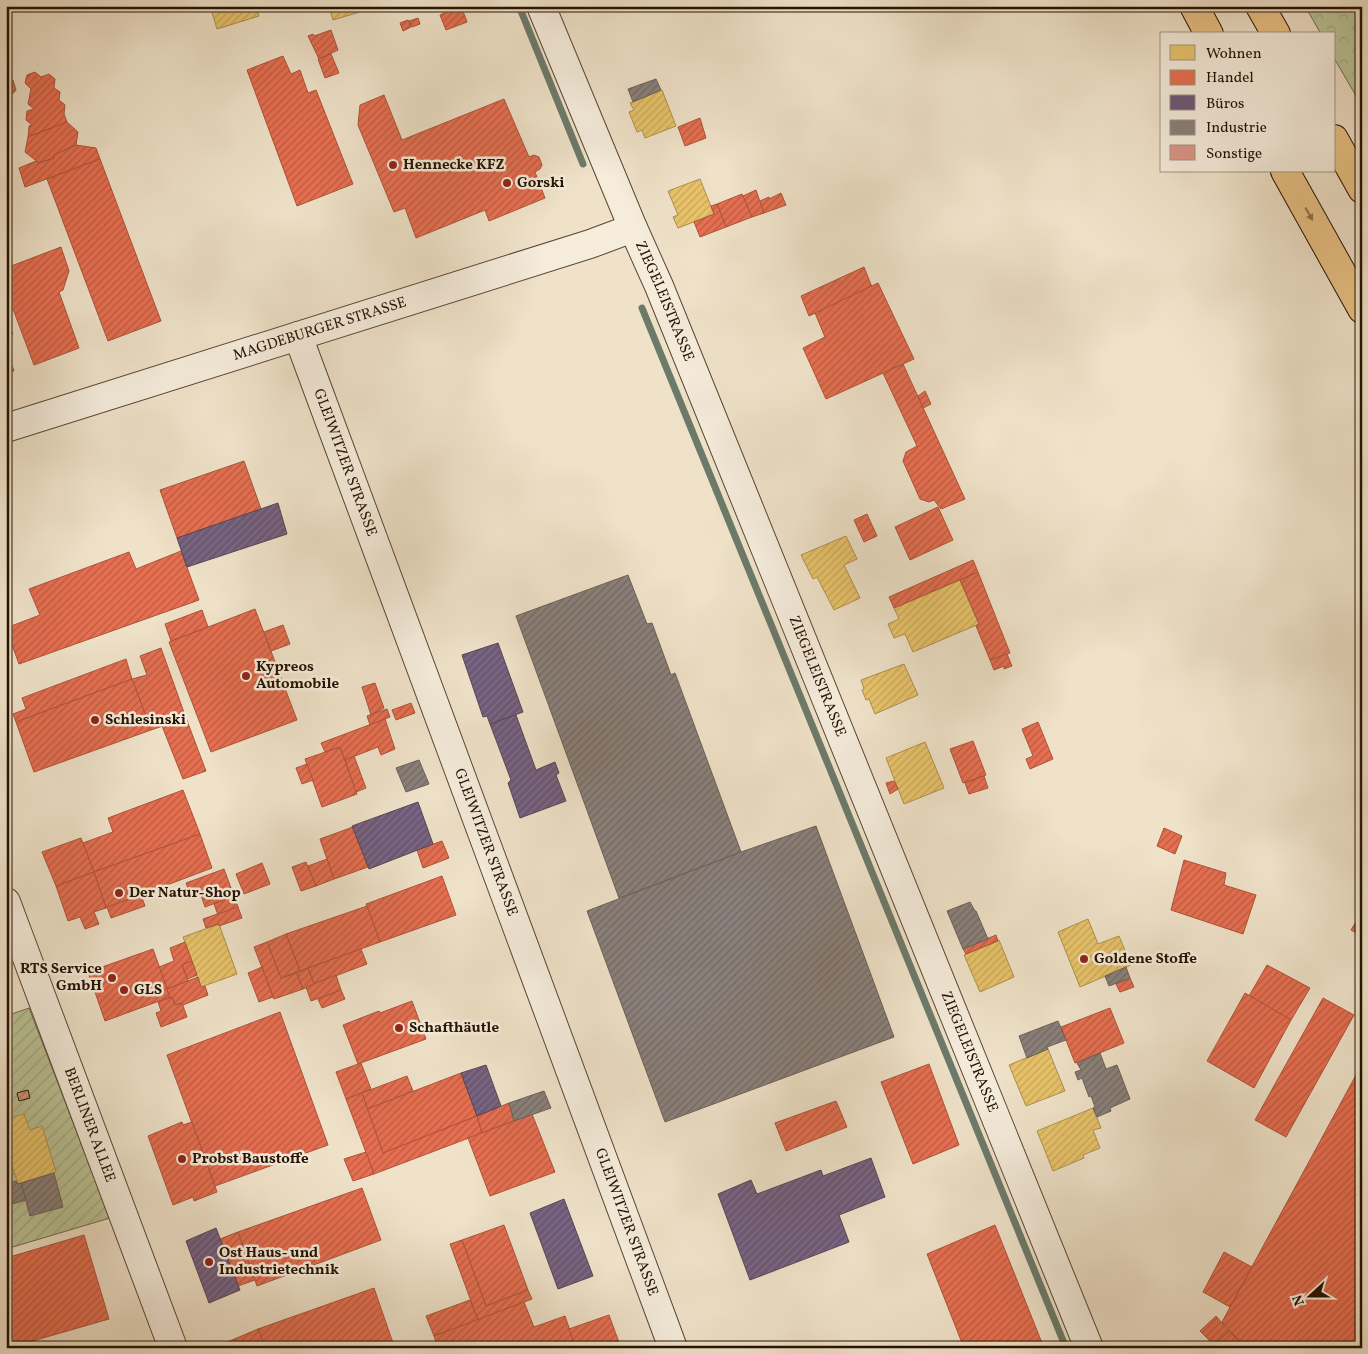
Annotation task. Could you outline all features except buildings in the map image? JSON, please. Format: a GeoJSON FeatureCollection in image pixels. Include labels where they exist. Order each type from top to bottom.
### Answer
{"type":"FeatureCollection","features":[{"type":"Feature","properties":{"kind":"highway"},"geometry":{"type":"LineString","coordinates":[[1194,6],[1208,32]]}},
{"type":"Feature","properties":{"kind":"highway"},"geometry":{"type":"LineString","coordinates":[[1260,6],[1275,32]]}},
{"type":"Feature","properties":{"kind":"highway"},"geometry":{"type":"LineString","coordinates":[[1336,143],[1362,189]]}},
{"type":"Feature","properties":{"kind":"highway"},"geometry":{"type":"LineString","coordinates":[[1286,172],[1362,309]]}},
{"type":"Feature","properties":{"kind":"street","name":"ZIEGELEISTRASSE"},"geometry":{"type":"LineString","coordinates":[[541,6],[633,228],[663,295],[1089,1348]]}},
{"type":"Feature","properties":{"kind":"street","name":"MAGDEBURGER STRASSE"},"geometry":{"type":"LineString","coordinates":[[6,428],[590,244],[633,228]]}},
{"type":"Feature","properties":{"kind":"street","name":"GLEIWITZER STRASSE"},"geometry":{"type":"LineString","coordinates":[[298,336],[673,1348]]}},
{"type":"Feature","properties":{"kind":"street","name":"BERLINER ALLEE"},"geometry":{"type":"LineString","coordinates":[[6,902],[173,1348]]}},
{"type":"Feature","properties":{"kind":"green space"},"geometry":{"type":"Polygon","coordinates":[[[1305,6],[1362,6],[1362,106],[1336,61],[1336,32],[1320,32],[1305,6]]]}},
{"type":"Feature","properties":{"kind":"green space"},"geometry":{"type":"Polygon","coordinates":[[[29,1008],[110,1218],[6,1249],[6,1016],[29,1008]]]}},
{"type":"Feature","properties":{"kind":"waterway"},"geometry":{"type":"LineString","coordinates":[[519,6],[583,164]]}},
{"type":"Feature","properties":{"kind":"waterway"},"geometry":{"type":"LineString","coordinates":[[642,308],[1066,1348]]}},
{"type":"Feature","properties":{"kind":"place","name":"Hennecke KFZ"},"geometry":{"type":"Point","coordinates":[393,165]}},
{"type":"Feature","properties":{"kind":"place","name":"Gorski"},"geometry":{"type":"Point","coordinates":[507,183]}},
{"type":"Feature","properties":{"kind":"place","name":"Kypreos Automobile"},"geometry":{"type":"Point","coordinates":[246,676]}},
{"type":"Feature","properties":{"kind":"place","name":"Schlesinski"},"geometry":{"type":"Point","coordinates":[95,720]}},
{"type":"Feature","properties":{"kind":"place","name":"Der Natur-Shop"},"geometry":{"type":"Point","coordinates":[119,893]}},
{"type":"Feature","properties":{"kind":"place","name":"Goldene Stoffe"},"geometry":{"type":"Point","coordinates":[1084,959]}},
{"type":"Feature","properties":{"kind":"place","name":"RTS Service GmbH"},"geometry":{"type":"Point","coordinates":[112,978]}},
{"type":"Feature","properties":{"kind":"place","name":"GLS"},"geometry":{"type":"Point","coordinates":[124,990]}},
{"type":"Feature","properties":{"kind":"place","name":"Schafthäutle"},"geometry":{"type":"Point","coordinates":[399,1028]}},
{"type":"Feature","properties":{"kind":"place","name":"Probst Baustoffe"},"geometry":{"type":"Point","coordinates":[182,1159]}},
{"type":"Feature","properties":{"kind":"place","name":"Ost Haus- und Industrietechnik"},"geometry":{"type":"Point","coordinates":[209,1262]}}]}
